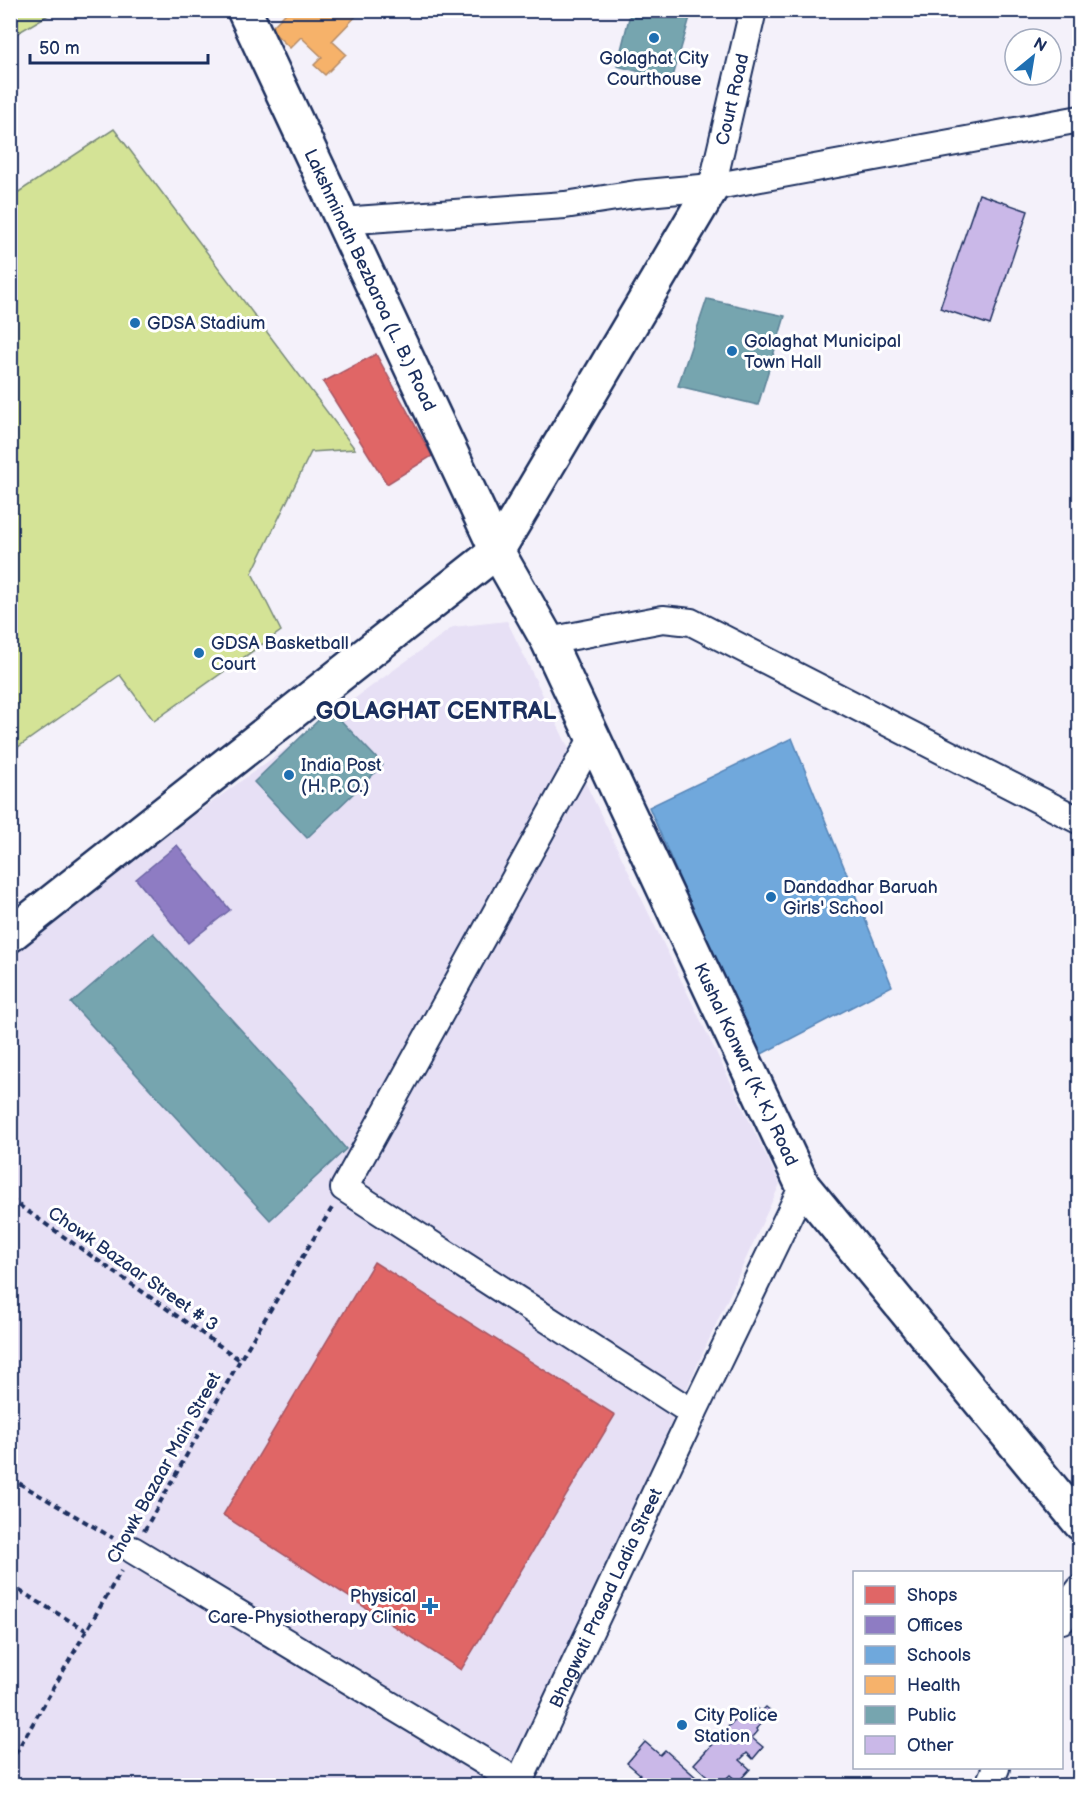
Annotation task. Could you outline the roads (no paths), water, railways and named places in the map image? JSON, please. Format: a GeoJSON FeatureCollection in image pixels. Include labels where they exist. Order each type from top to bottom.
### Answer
{"type":"FeatureCollection","features":[{"type":"Feature","properties":{"kind":"main road","name":"Lakshminath Bezbaroa (L. B.) Road"},"geometry":{"type":"LineString","coordinates":[[244,10],[341,221],[498,551]]}},
{"type":"Feature","properties":{"kind":"main road"},"geometry":{"type":"LineString","coordinates":[[10,935],[498,551],[712,187]]}},
{"type":"Feature","properties":{"kind":"main road","name":"Kushal Konwar (K. K.) Road"},"geometry":{"type":"LineString","coordinates":[[498,551],[548,641],[803,1186],[1080,1523]]}},
{"type":"Feature","properties":{"kind":"street","name":"Court Road"},"geometry":{"type":"LineString","coordinates":[[712,187],[753,10]]}},
{"type":"Feature","properties":{"kind":"street"},"geometry":{"type":"LineString","coordinates":[[341,221],[565,205],[636,194],[712,187],[1080,119]]}},
{"type":"Feature","properties":{"kind":"street"},"geometry":{"type":"LineString","coordinates":[[548,641],[663,619],[691,622],[1080,821]]}},
{"type":"Feature","properties":{"kind":"street"},"geometry":{"type":"LineString","coordinates":[[593,737],[344,1188],[693,1413]]}},
{"type":"Feature","properties":{"kind":"street","name":"Bhagwati Prasad Ladia Street"},"geometry":{"type":"LineString","coordinates":[[517,1784],[803,1186]]}},
{"type":"Feature","properties":{"kind":"street"},"geometry":{"type":"LineString","coordinates":[[133,1550],[517,1784]]}},
{"type":"Feature","properties":{"kind":"street"},"geometry":{"type":"LineString","coordinates":[[1063,1618],[1070,1602],[1080,1589]]}},
{"type":"Feature","properties":{"kind":"street"},"geometry":{"type":"LineString","coordinates":[[988,1785],[995,1769]]}},
{"type":"Feature","properties":{"kind":"place","name":"Golaghat City Courthouse"},"geometry":{"type":"Point","coordinates":[654,38]}},
{"type":"Feature","properties":{"kind":"place","name":"GDSA Stadium"},"geometry":{"type":"Point","coordinates":[135,323]}},
{"type":"Feature","properties":{"kind":"place","name":"Golaghat Municipal Town Hall"},"geometry":{"type":"Point","coordinates":[732,351]}},
{"type":"Feature","properties":{"kind":"place","name":"GDSA Basketball Court"},"geometry":{"type":"Point","coordinates":[199,653]}},
{"type":"Feature","properties":{"kind":"place","name":"India Post (H. P. O.)"},"geometry":{"type":"Point","coordinates":[289,775]}},
{"type":"Feature","properties":{"kind":"place","name":"Dandadhar Baruah Girls' School"},"geometry":{"type":"Point","coordinates":[771,897]}},
{"type":"Feature","properties":{"kind":"place","name":"Physical Care-Physiotherapy Clinic"},"geometry":{"type":"Point","coordinates":[430,1606]}},
{"type":"Feature","properties":{"kind":"place","name":"City Police Station"},"geometry":{"type":"Point","coordinates":[682,1725]}},
{"type":"Feature","properties":{"kind":"district","name":"GOLAGHAT CENTRAL"},"geometry":{"type":"Point","coordinates":[436,711]}}]}
